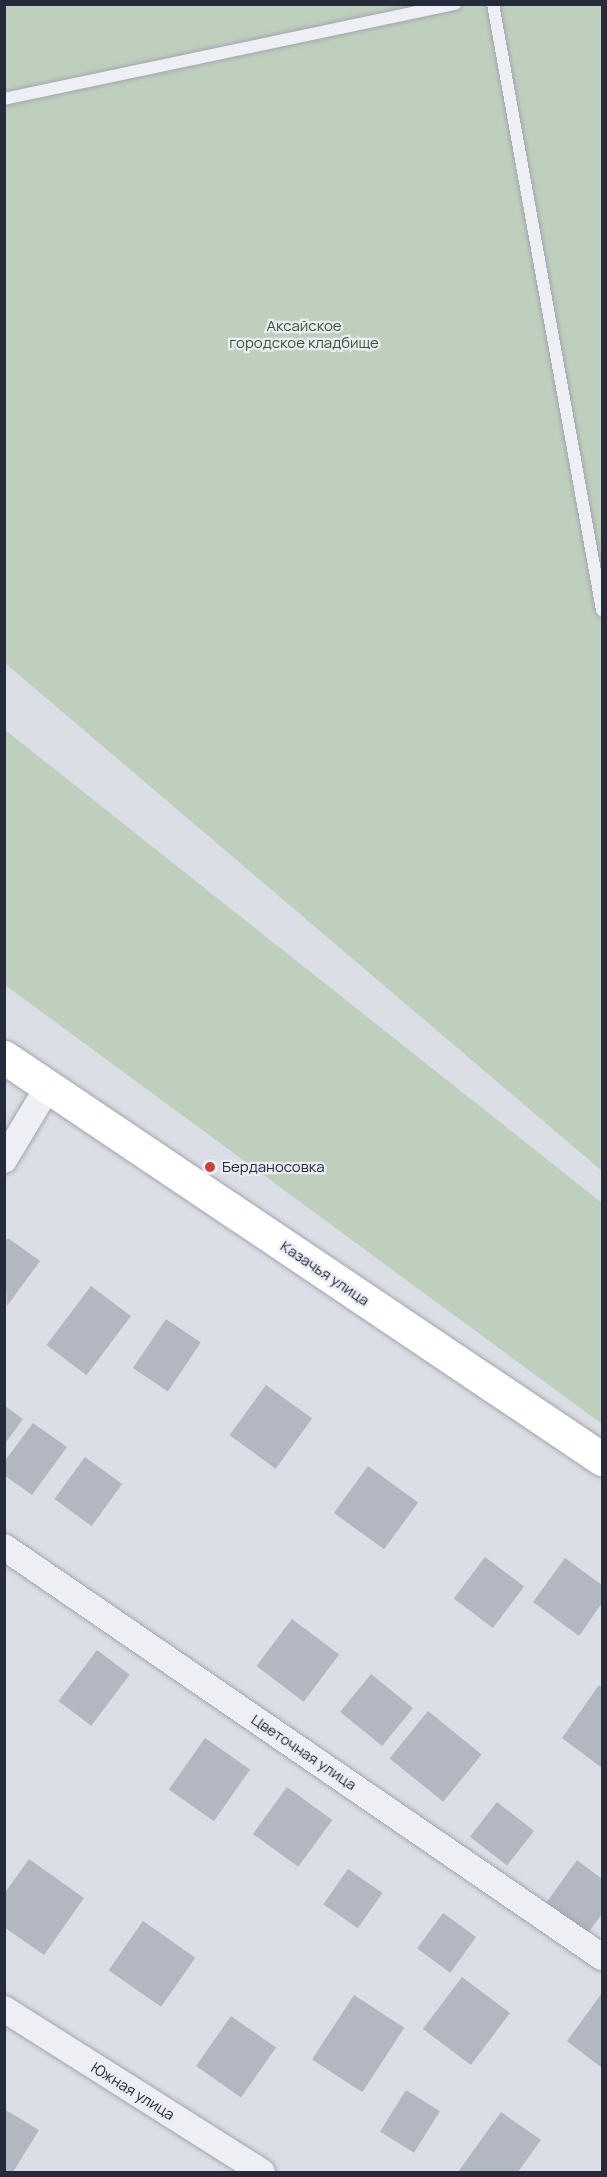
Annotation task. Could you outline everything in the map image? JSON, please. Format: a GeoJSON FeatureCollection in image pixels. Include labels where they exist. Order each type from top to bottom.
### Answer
{"type":"FeatureCollection","features":[{"type":"Feature","properties":{"kind":"main road","name":"Казачья улица"},"geometry":{"type":"LineString","coordinates":[[4,1057],[603,1459]]}},
{"type":"Feature","properties":{"kind":"street"},"geometry":{"type":"LineString","coordinates":[[4,1160],[48,1087]]}},
{"type":"Feature","properties":{"kind":"street","name":"Цветочная улица"},"geometry":{"type":"LineString","coordinates":[[4,1547],[603,1957]]}},
{"type":"Feature","properties":{"kind":"street","name":"Южная улица"},"geometry":{"type":"LineString","coordinates":[[4,2009],[262,2172]]}},
{"type":"Feature","properties":{"kind":"lane"},"geometry":{"type":"LineString","coordinates":[[4,99],[455,4]]}},
{"type":"Feature","properties":{"kind":"lane"},"geometry":{"type":"LineString","coordinates":[[493,4],[603,610]]}},
{"type":"Feature","properties":{"kind":"green space","name":"Аксайское городское кладбище"},"geometry":{"type":"Polygon","coordinates":[[[5,5],[602,5],[602,1171],[5,663],[5,5]]]}},
{"type":"Feature","properties":{"kind":"green space"},"geometry":{"type":"Polygon","coordinates":[[[4,729],[602,1203],[602,1424],[5,985],[4,729]]]}},
{"type":"Feature","properties":{"kind":"building"},"geometry":{"type":"Polygon","coordinates":[[[8,1238],[40,1261],[7,1306],[4,1242],[8,1238]]]}},
{"type":"Feature","properties":{"kind":"building"},"geometry":{"type":"Polygon","coordinates":[[[91,1286],[131,1316],[86,1375],[46,1345],[91,1286]]]}},
{"type":"Feature","properties":{"kind":"building"},"geometry":{"type":"Polygon","coordinates":[[[166,1319],[201,1342],[168,1391],[133,1368],[166,1319]]]}},
{"type":"Feature","properties":{"kind":"building"},"geometry":{"type":"Polygon","coordinates":[[[266,1385],[312,1419],[276,1469],[230,1435],[266,1385]]]}},
{"type":"Feature","properties":{"kind":"building"},"geometry":{"type":"Polygon","coordinates":[[[4,1405],[23,1419],[4,1445],[4,1405]]]}},
{"type":"Feature","properties":{"kind":"building"},"geometry":{"type":"Polygon","coordinates":[[[33,1423],[67,1447],[32,1495],[4,1475],[4,1462],[33,1423]]]}},
{"type":"Feature","properties":{"kind":"building"},"geometry":{"type":"Polygon","coordinates":[[[85,1457],[122,1484],[92,1526],[54,1499],[85,1457]]]}},
{"type":"Feature","properties":{"kind":"building"},"geometry":{"type":"Polygon","coordinates":[[[368,1466],[418,1502],[384,1549],[334,1513],[368,1466]]]}},
{"type":"Feature","properties":{"kind":"building"},"geometry":{"type":"Polygon","coordinates":[[[485,1557],[524,1586],[493,1628],[454,1599],[485,1557]]]}},
{"type":"Feature","properties":{"kind":"building"},"geometry":{"type":"Polygon","coordinates":[[[565,1558],[602,1585],[602,1603],[579,1636],[533,1602],[565,1558]]]}},
{"type":"Feature","properties":{"kind":"building"},"geometry":{"type":"Polygon","coordinates":[[[292,1619],[339,1655],[304,1702],[256,1666],[292,1619]]]}},
{"type":"Feature","properties":{"kind":"building"},"geometry":{"type":"Polygon","coordinates":[[[97,1650],[130,1675],[91,1726],[58,1701],[97,1650]]]}},
{"type":"Feature","properties":{"kind":"building"},"geometry":{"type":"Polygon","coordinates":[[[371,1674],[413,1708],[382,1746],[340,1712],[371,1674]]]}},
{"type":"Feature","properties":{"kind":"building"},"geometry":{"type":"Polygon","coordinates":[[[599,1685],[602,1688],[602,1768],[562,1738],[599,1685]]]}},
{"type":"Feature","properties":{"kind":"building"},"geometry":{"type":"Polygon","coordinates":[[[428,1711],[482,1754],[443,1802],[390,1758],[428,1711]]]}},
{"type":"Feature","properties":{"kind":"building"},"geometry":{"type":"Polygon","coordinates":[[[205,1738],[250,1770],[214,1821],[169,1790],[205,1738]]]}},
{"type":"Feature","properties":{"kind":"building"},"geometry":{"type":"Polygon","coordinates":[[[287,1787],[332,1820],[298,1867],[253,1834],[287,1787]]]}},
{"type":"Feature","properties":{"kind":"building"},"geometry":{"type":"Polygon","coordinates":[[[497,1802],[534,1831],[507,1866],[470,1837],[497,1802]]]}},
{"type":"Feature","properties":{"kind":"building"},"geometry":{"type":"Polygon","coordinates":[[[29,1859],[84,1898],[44,1955],[4,1927],[4,1894],[29,1859]]]}},
{"type":"Feature","properties":{"kind":"building"},"geometry":{"type":"Polygon","coordinates":[[[577,1860],[602,1879],[602,1914],[586,1936],[544,1906],[577,1860]]]}},
{"type":"Feature","properties":{"kind":"building"},"geometry":{"type":"Polygon","coordinates":[[[348,1869],[382,1893],[358,1928],[323,1904],[348,1869]]]}},
{"type":"Feature","properties":{"kind":"building"},"geometry":{"type":"Polygon","coordinates":[[[443,1913],[476,1937],[450,1973],[417,1949],[443,1913]]]}},
{"type":"Feature","properties":{"kind":"building"},"geometry":{"type":"Polygon","coordinates":[[[143,1921],[195,1958],[161,2007],[109,1970],[143,1921]]]}},
{"type":"Feature","properties":{"kind":"building"},"geometry":{"type":"Polygon","coordinates":[[[462,1977],[510,2013],[471,2065],[423,2029],[462,1977]]]}},
{"type":"Feature","properties":{"kind":"building"},"geometry":{"type":"Polygon","coordinates":[[[602,1993],[602,2068],[567,2041],[602,1993]]]}},
{"type":"Feature","properties":{"kind":"building"},"geometry":{"type":"Polygon","coordinates":[[[354,1995],[404,2028],[362,2092],[312,2060],[354,1995]]]}},
{"type":"Feature","properties":{"kind":"building"},"geometry":{"type":"Polygon","coordinates":[[[231,2016],[276,2048],[241,2098],[196,2066],[231,2016]]]}},
{"type":"Feature","properties":{"kind":"building"},"geometry":{"type":"Polygon","coordinates":[[[406,2090],[440,2111],[414,2153],[380,2132],[406,2090]]]}},
{"type":"Feature","properties":{"kind":"building"},"geometry":{"type":"Polygon","coordinates":[[[4,2109],[39,2130],[13,2172],[4,2172],[4,2109]]]}},
{"type":"Feature","properties":{"kind":"building"},"geometry":{"type":"Polygon","coordinates":[[[501,2112],[541,2140],[518,2172],[458,2172],[501,2112]]]}},
{"type":"Feature","properties":{"kind":"place","name":"Берданосовка"},"geometry":{"type":"Point","coordinates":[210,1167]}}]}
